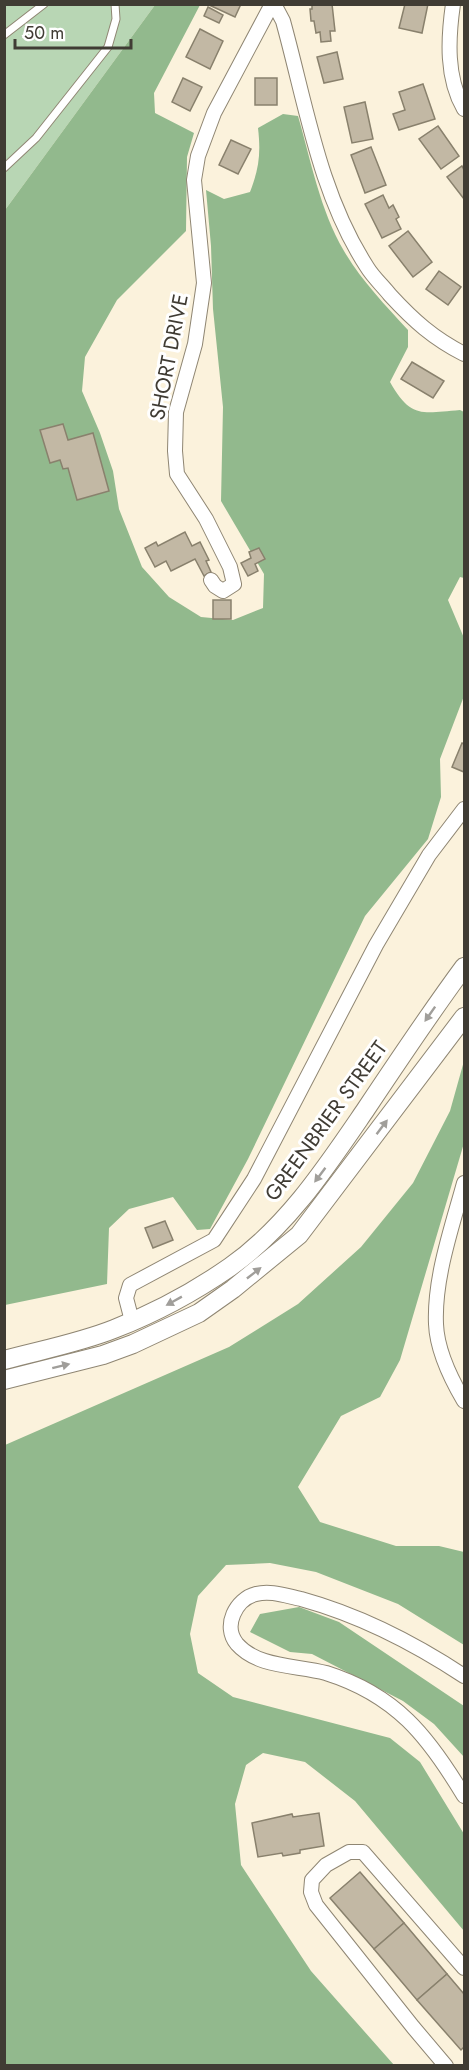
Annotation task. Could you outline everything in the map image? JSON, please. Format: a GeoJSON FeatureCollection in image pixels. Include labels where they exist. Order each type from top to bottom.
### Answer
{"type":"FeatureCollection","features":[{"type":"Feature","properties":{"kind":"main road","name":"GREENBRIER STREET"},"geometry":{"type":"LineString","coordinates":[[4,1360],[112,1330],[164,1307],[231,1266],[288,1215],[320,1176],[432,1011],[465,967]]}},
{"type":"Feature","properties":{"kind":"main road"},"geometry":{"type":"LineString","coordinates":[[4,1380],[103,1355],[133,1344],[199,1313],[233,1289],[299,1235],[465,1017]]}},
{"type":"Feature","properties":{"kind":"street"},"geometry":{"type":"LineString","coordinates":[[273,4],[283,21],[326,184],[347,233],[368,269],[413,321],[442,343],[465,354]]}},
{"type":"Feature","properties":{"kind":"street","name":"SHORT DRIVE"},"geometry":{"type":"LineString","coordinates":[[211,580],[215,586],[224,591],[234,584],[230,567],[206,519],[177,474],[175,451],[176,412],[195,344],[204,282],[194,180],[198,156],[214,112],[273,4]]}},
{"type":"Feature","properties":{"kind":"street"},"geometry":{"type":"LineString","coordinates":[[453,4],[449,60],[458,98],[465,109]]}},
{"type":"Feature","properties":{"kind":"street"},"geometry":{"type":"LineString","coordinates":[[132,1321],[126,1298],[130,1285],[214,1240],[222,1230],[254,1179],[376,945],[429,855],[465,808]]}},
{"type":"Feature","properties":{"kind":"street"},"geometry":{"type":"LineString","coordinates":[[465,1183],[442,1267],[436,1324],[442,1354],[458,1391],[465,1401]]}},
{"type":"Feature","properties":{"kind":"street"},"geometry":{"type":"LineString","coordinates":[[465,1676],[373,1625],[323,1605],[275,1593],[250,1595],[234,1611],[230,1624],[230,1634],[246,1652],[261,1659],[324,1673],[351,1682],[374,1694],[402,1714],[425,1737],[465,1796]]}},
{"type":"Feature","properties":{"kind":"street"},"geometry":{"type":"LineString","coordinates":[[446,2066],[316,1905],[311,1892],[312,1880],[326,1865],[349,1852],[363,1852],[465,1968]]}},
{"type":"Feature","properties":{"kind":"lane"},"geometry":{"type":"LineString","coordinates":[[4,35],[44,4]]}},
{"type":"Feature","properties":{"kind":"lane"},"geometry":{"type":"LineString","coordinates":[[4,168],[36,138],[108,47],[117,19],[115,4]]}},
{"type":"Feature","properties":{"kind":"green space"},"geometry":{"type":"Polygon","coordinates":[[[5,5],[155,5],[5,210],[5,5]]]}},
{"type":"Feature","properties":{"kind":"green space"},"geometry":{"type":"Polygon","coordinates":[[[155,5],[200,5],[154,93],[155,113],[194,133],[187,157],[186,231],[117,300],[85,357],[82,391],[113,471],[119,509],[142,567],[169,597],[201,617],[233,620],[263,608],[264,574],[221,501],[223,407],[213,309],[206,190],[224,199],[250,192],[258,161],[258,128],[283,114],[298,116],[317,185],[344,251],[374,292],[408,330],[408,347],[390,382],[397,394],[411,408],[427,412],[460,410],[464,412],[464,578],[460,577],[448,600],[464,638],[464,696],[440,759],[441,797],[428,839],[365,916],[248,1159],[210,1229],[197,1230],[173,1197],[129,1209],[109,1228],[107,1284],[5,1305],[5,210],[155,5]]]}},
{"type":"Feature","properties":{"kind":"green space"},"geometry":{"type":"Polygon","coordinates":[[[464,1061],[464,1143],[400,1360],[380,1397],[341,1416],[298,1487],[320,1522],[396,1546],[439,1546],[464,1552],[464,1645],[398,1604],[316,1572],[270,1563],[226,1565],[198,1596],[190,1634],[198,1673],[233,1697],[390,1738],[420,1762],[464,1834],[464,1931],[355,1801],[305,1762],[263,1753],[246,1765],[235,1804],[241,1865],[311,1971],[394,2065],[5,2065],[5,1445],[229,1347],[298,1304],[361,1247],[413,1183],[450,1111],[464,1061]]]}},
{"type":"Feature","properties":{"kind":"green space"},"geometry":{"type":"Polygon","coordinates":[[[299,1607],[339,1622],[464,1706],[464,1757],[434,1724],[403,1701],[312,1654],[290,1652],[250,1632],[260,1614],[299,1607]]]}},
{"type":"Feature","properties":{"kind":"building"},"geometry":{"type":"Polygon","coordinates":[[[207,4],[241,4],[235,17],[207,4]]]}},
{"type":"Feature","properties":{"kind":"building"},"geometry":{"type":"Polygon","coordinates":[[[312,4],[332,4],[335,31],[330,31],[331,41],[321,42],[320,32],[316,33],[314,21],[311,21],[312,4]]]}},
{"type":"Feature","properties":{"kind":"building"},"geometry":{"type":"Polygon","coordinates":[[[405,4],[428,4],[422,33],[399,28],[405,4]]]}},
{"type":"Feature","properties":{"kind":"building"},"geometry":{"type":"Polygon","coordinates":[[[208,7],[223,15],[219,23],[204,16],[208,7]]]}},
{"type":"Feature","properties":{"kind":"building"},"geometry":{"type":"Polygon","coordinates":[[[200,29],[223,41],[210,69],[186,57],[200,29]]]}},
{"type":"Feature","properties":{"kind":"building"},"geometry":{"type":"Polygon","coordinates":[[[337,52],[343,79],[324,83],[317,57],[337,52]]]}},
{"type":"Feature","properties":{"kind":"building"},"geometry":{"type":"Polygon","coordinates":[[[183,78],[202,87],[190,111],[172,102],[183,78]]]}},
{"type":"Feature","properties":{"kind":"building"},"geometry":{"type":"Polygon","coordinates":[[[255,78],[277,78],[277,105],[255,105],[255,78]]]}},
{"type":"Feature","properties":{"kind":"building"},"geometry":{"type":"Polygon","coordinates":[[[423,84],[435,119],[399,130],[393,114],[405,110],[399,92],[423,84]]]}},
{"type":"Feature","properties":{"kind":"building"},"geometry":{"type":"Polygon","coordinates":[[[365,102],[373,139],[352,143],[344,107],[365,102]]]}},
{"type":"Feature","properties":{"kind":"building"},"geometry":{"type":"Polygon","coordinates":[[[438,126],[459,156],[441,169],[419,139],[438,126]]]}},
{"type":"Feature","properties":{"kind":"building"},"geometry":{"type":"Polygon","coordinates":[[[231,140],[251,149],[238,174],[219,165],[231,140]]]}},
{"type":"Feature","properties":{"kind":"building"},"geometry":{"type":"Polygon","coordinates":[[[371,147],[386,185],[365,193],[351,155],[371,147]]]}},
{"type":"Feature","properties":{"kind":"building"},"geometry":{"type":"Polygon","coordinates":[[[462,166],[464,170],[464,199],[447,177],[462,166]]]}},
{"type":"Feature","properties":{"kind":"building"},"geometry":{"type":"Polygon","coordinates":[[[383,195],[389,208],[393,205],[399,217],[396,219],[401,229],[382,238],[365,204],[383,195]]]}},
{"type":"Feature","properties":{"kind":"building"},"geometry":{"type":"Polygon","coordinates":[[[408,231],[432,262],[413,277],[389,246],[408,231]]]}},
{"type":"Feature","properties":{"kind":"building"},"geometry":{"type":"Polygon","coordinates":[[[439,271],[461,287],[448,305],[426,289],[439,271]]]}},
{"type":"Feature","properties":{"kind":"building"},"geometry":{"type":"Polygon","coordinates":[[[412,362],[444,381],[433,398],[401,379],[412,362]]]}},
{"type":"Feature","properties":{"kind":"building"},"geometry":{"type":"Polygon","coordinates":[[[63,424],[68,440],[93,433],[109,491],[77,500],[68,468],[63,469],[60,460],[50,463],[40,430],[63,424]]]}},
{"type":"Feature","properties":{"kind":"building"},"geometry":{"type":"Polygon","coordinates":[[[185,532],[192,546],[200,542],[209,560],[206,561],[211,572],[204,576],[195,559],[171,571],[166,561],[155,567],[145,548],[156,542],[158,546],[185,532]]]}},
{"type":"Feature","properties":{"kind":"building"},"geometry":{"type":"Polygon","coordinates":[[[259,548],[265,559],[255,564],[258,571],[248,576],[241,563],[251,558],[249,552],[259,548]]]}},
{"type":"Feature","properties":{"kind":"building"},"geometry":{"type":"Polygon","coordinates":[[[213,600],[231,600],[231,619],[213,619],[213,600]]]}},
{"type":"Feature","properties":{"kind":"building"},"geometry":{"type":"Polygon","coordinates":[[[462,743],[464,744],[464,772],[452,767],[462,743]]]}},
{"type":"Feature","properties":{"kind":"building"},"geometry":{"type":"Polygon","coordinates":[[[165,1221],[173,1240],[153,1248],[145,1228],[165,1221]]]}},
{"type":"Feature","properties":{"kind":"building"},"geometry":{"type":"Polygon","coordinates":[[[319,1813],[324,1846],[300,1850],[300,1853],[283,1856],[282,1853],[258,1857],[252,1823],[292,1814],[293,1817],[319,1813]]]}},
{"type":"Feature","properties":{"kind":"building"},"geometry":{"type":"Polygon","coordinates":[[[360,1872],[404,1923],[374,1949],[330,1898],[360,1872]]]}},
{"type":"Feature","properties":{"kind":"building"},"geometry":{"type":"Polygon","coordinates":[[[404,1923],[447,1974],[417,2000],[374,1949],[404,1923]]]}},
{"type":"Feature","properties":{"kind":"building"},"geometry":{"type":"Polygon","coordinates":[[[447,1974],[464,1994],[464,2047],[461,2050],[417,2000],[447,1974]]]}}]}
